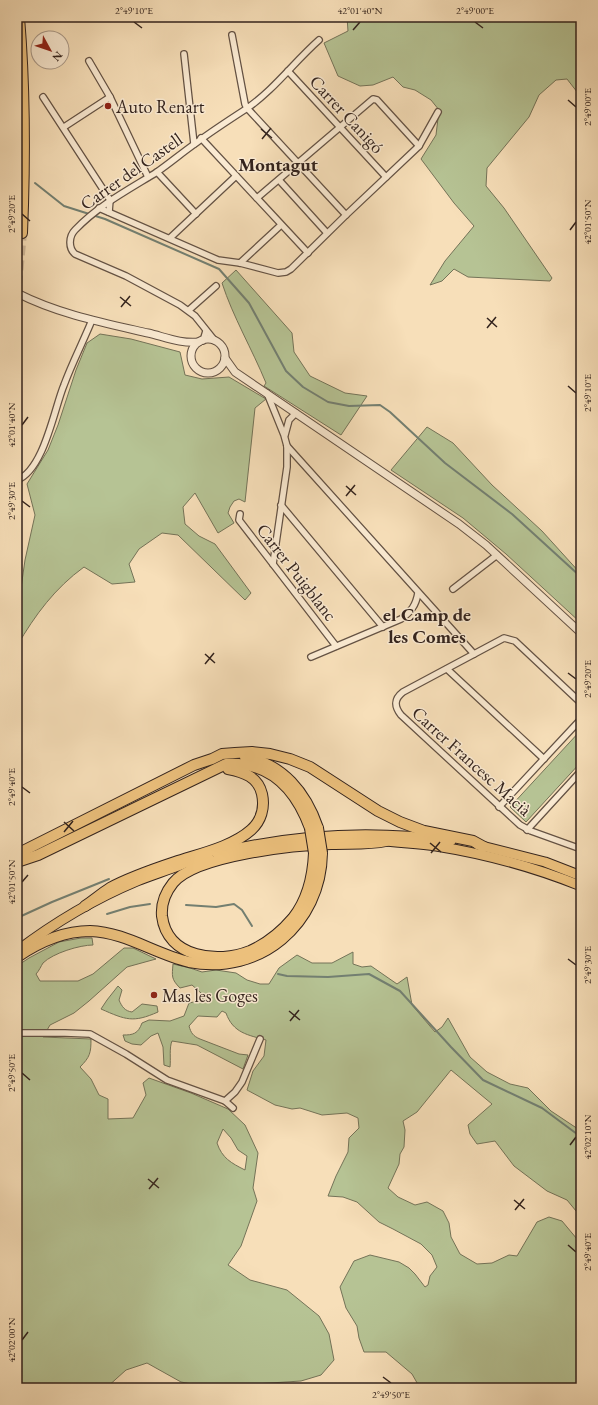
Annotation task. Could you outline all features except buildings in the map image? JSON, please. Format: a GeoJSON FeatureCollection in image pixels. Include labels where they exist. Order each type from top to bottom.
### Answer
{"type":"FeatureCollection","features":[{"type":"Feature","properties":{"kind":"highway"},"geometry":{"type":"LineString","coordinates":[[19,17],[24,142],[22,233]]}},
{"type":"Feature","properties":{"kind":"highway"},"geometry":{"type":"LineString","coordinates":[[17,854],[178,772],[222,754],[252,752],[270,754],[290,759],[310,768],[378,811],[400,822],[424,831],[473,842],[484,847]]}},
{"type":"Feature","properties":{"kind":"highway"},"geometry":{"type":"LineString","coordinates":[[17,956],[56,936],[76,932],[92,931],[122,937],[174,958],[211,964],[223,964],[244,960],[267,950],[286,936],[300,921],[316,892],[319,880],[318,853],[312,810],[303,794],[291,781],[276,769],[257,760],[245,757],[212,759]]}},
{"type":"Feature","properties":{"kind":"highway"},"geometry":{"type":"LineString","coordinates":[[17,868],[38,855],[226,764],[251,766],[275,776],[297,799],[314,828]]}},
{"type":"Feature","properties":{"kind":"highway"},"geometry":{"type":"LineString","coordinates":[[17,951],[86,906],[110,888],[142,874],[231,842],[252,830],[260,819],[264,804],[260,788],[251,777],[244,772],[229,769],[223,766]]}},
{"type":"Feature","properties":{"kind":"highway"},"geometry":{"type":"LineString","coordinates":[[86,906],[137,881],[206,855],[246,845],[286,839],[344,835],[371,834],[420,837],[484,847],[544,862],[581,876]]}},
{"type":"Feature","properties":{"kind":"highway"},"geometry":{"type":"LineString","coordinates":[[187,863],[194,863],[218,856],[265,846],[346,840],[376,840],[435,846],[486,855],[533,868],[581,886]]}},
{"type":"Feature","properties":{"kind":"highway"},"geometry":{"type":"LineString","coordinates":[[318,853],[303,902],[293,917],[280,931],[266,942],[250,951],[222,957],[196,955],[187,952],[178,945],[166,929],[163,921],[162,904],[169,888],[178,877],[200,865],[254,852],[295,846],[377,843],[386,841]]}},
{"type":"Feature","properties":{"kind":"highway"},"geometry":{"type":"LineString","coordinates":[[17,847],[33,845]]}},
{"type":"Feature","properties":{"kind":"highway"},"geometry":{"type":"LineString","coordinates":[[17,862],[38,855]]}},
{"type":"Feature","properties":{"kind":"street"},"geometry":{"type":"LineString","coordinates":[[232,35],[247,108],[346,215]]}},
{"type":"Feature","properties":{"kind":"street","name":"Carrer del Castell"},"geometry":{"type":"LineString","coordinates":[[189,310],[126,276],[78,257],[71,249],[71,236],[74,231],[89,217],[110,200],[157,172],[202,138],[247,108],[288,71],[319,40]]}},
{"type":"Feature","properties":{"kind":"street"},"geometry":{"type":"LineString","coordinates":[[184,54],[194,144]]}},
{"type":"Feature","properties":{"kind":"street"},"geometry":{"type":"LineString","coordinates":[[90,61],[110,97],[148,177]]}},
{"type":"Feature","properties":{"kind":"street","name":"Carrer Canigó"},"geometry":{"type":"LineString","coordinates":[[288,71],[386,177]]}},
{"type":"Feature","properties":{"kind":"street"},"geometry":{"type":"LineString","coordinates":[[44,97],[110,200],[109,212]]}},
{"type":"Feature","properties":{"kind":"street"},"geometry":{"type":"LineString","coordinates":[[64,127],[110,97]]}},
{"type":"Feature","properties":{"kind":"street"},"geometry":{"type":"LineString","coordinates":[[257,198],[373,99],[377,100],[419,146]]}},
{"type":"Feature","properties":{"kind":"street"},"geometry":{"type":"LineString","coordinates":[[97,210],[109,212],[218,260],[240,263],[278,273],[286,272],[308,253],[327,233],[419,146],[438,112]]}},
{"type":"Feature","properties":{"kind":"street"},"geometry":{"type":"LineString","coordinates":[[202,138],[308,253]]}},
{"type":"Feature","properties":{"kind":"street"},"geometry":{"type":"LineString","coordinates":[[157,172],[196,214]]}},
{"type":"Feature","properties":{"kind":"street"},"geometry":{"type":"LineString","coordinates":[[170,238],[236,176]]}},
{"type":"Feature","properties":{"kind":"street"},"geometry":{"type":"LineString","coordinates":[[279,180],[327,233]]}},
{"type":"Feature","properties":{"kind":"street"},"geometry":{"type":"LineString","coordinates":[[240,263],[281,225]]}},
{"type":"Feature","properties":{"kind":"street"},"geometry":{"type":"LineString","coordinates":[[216,286],[189,310],[196,316],[215,341],[222,347],[225,358],[235,372]]}},
{"type":"Feature","properties":{"kind":"street"},"geometry":{"type":"LineString","coordinates":[[17,294],[46,306],[92,320],[165,337],[183,343],[208,340],[215,341]]}},
{"type":"Feature","properties":{"kind":"street"},"geometry":{"type":"LineString","coordinates":[[17,480],[31,468],[45,443],[63,386],[92,320]]}},
{"type":"Feature","properties":{"kind":"street"},"geometry":{"type":"LineString","coordinates":[[192,357],[194,348],[201,342],[206,330]]}},
{"type":"Feature","properties":{"kind":"street"},"geometry":{"type":"LineString","coordinates":[[183,343],[192,357],[194,365],[200,371],[208,373],[227,370],[235,372],[459,524],[497,556],[581,633]]}},
{"type":"Feature","properties":{"kind":"street"},"geometry":{"type":"LineString","coordinates":[[216,371],[223,364],[225,358]]}},
{"type":"Feature","properties":{"kind":"street"},"geometry":{"type":"LineString","coordinates":[[267,393],[287,446],[287,467],[273,564]]}},
{"type":"Feature","properties":{"kind":"street"},"geometry":{"type":"LineString","coordinates":[[284,435],[289,420],[296,412]]}},
{"type":"Feature","properties":{"kind":"street"},"geometry":{"type":"LineString","coordinates":[[287,446],[474,654]]}},
{"type":"Feature","properties":{"kind":"street"},"geometry":{"type":"LineString","coordinates":[[281,505],[383,627]]}},
{"type":"Feature","properties":{"kind":"street","name":"Carrer Puigblanc"},"geometry":{"type":"LineString","coordinates":[[240,514],[239,520],[336,646]]}},
{"type":"Feature","properties":{"kind":"street"},"geometry":{"type":"LineString","coordinates":[[453,589],[497,556]]}},
{"type":"Feature","properties":{"kind":"street","name":"Carrer Puigblanc"},"geometry":{"type":"LineString","coordinates":[[311,657],[401,619],[411,611],[417,600],[418,593]]}},
{"type":"Feature","properties":{"kind":"street"},"geometry":{"type":"LineString","coordinates":[[544,759],[447,669],[501,639],[508,638],[515,641],[581,703]]}},
{"type":"Feature","properties":{"kind":"street","name":"Carrer Francesc Macià"},"geometry":{"type":"LineString","coordinates":[[447,669],[403,692],[396,699],[396,710],[512,819],[527,830],[581,849]]}},
{"type":"Feature","properties":{"kind":"street"},"geometry":{"type":"LineString","coordinates":[[499,807],[581,719]]}},
{"type":"Feature","properties":{"kind":"street"},"geometry":{"type":"LineString","coordinates":[[527,830],[581,771]]}},
{"type":"Feature","properties":{"kind":"street"},"geometry":{"type":"LineString","coordinates":[[17,1033],[90,1034],[126,1054],[167,1080],[225,1101],[233,1108]]}},
{"type":"Feature","properties":{"kind":"street"},"geometry":{"type":"LineString","coordinates":[[225,1101],[235,1092],[242,1082],[260,1039]]}},
{"type":"Feature","properties":{"kind":"green space"},"geometry":{"type":"Polygon","coordinates":[[[347,17],[581,17],[581,97],[567,79],[556,80],[539,95],[529,117],[487,168],[486,186],[504,208],[552,278],[550,281],[468,277],[454,269],[442,281],[430,285],[445,261],[474,226],[454,203],[421,159],[436,135],[439,110],[431,100],[415,90],[403,87],[393,77],[373,85],[360,86],[338,76],[324,43],[348,31],[347,17]]]}},
{"type":"Feature","properties":{"kind":"green space"},"geometry":{"type":"Polygon","coordinates":[[[236,270],[292,333],[294,352],[310,376],[345,393],[367,396],[341,435],[264,386],[266,383],[261,370],[226,296],[222,283],[236,270]]]}},
{"type":"Feature","properties":{"kind":"green space"},"geometry":{"type":"Polygon","coordinates":[[[100,334],[131,339],[180,352],[185,375],[202,379],[229,377],[266,399],[255,408],[245,502],[239,499],[234,501],[228,513],[234,523],[218,533],[195,493],[183,507],[185,524],[199,536],[215,544],[251,593],[245,600],[178,535],[162,533],[139,549],[129,564],[135,582],[112,584],[84,567],[64,584],[46,603],[17,646],[17,616],[25,560],[35,515],[27,484],[48,450],[87,343],[100,334]]]}},
{"type":"Feature","properties":{"kind":"green space"},"geometry":{"type":"Polygon","coordinates":[[[427,427],[453,443],[492,485],[542,531],[581,574],[581,623],[506,554],[463,518],[391,470],[427,427]]]}},
{"type":"Feature","properties":{"kind":"green space"},"geometry":{"type":"Polygon","coordinates":[[[581,730],[581,762],[526,822],[510,807],[581,730]]]}},
{"type":"Feature","properties":{"kind":"green space"},"geometry":{"type":"Polygon","coordinates":[[[81,938],[92,938],[93,945],[81,946],[67,950],[47,959],[36,974],[40,981],[78,981],[93,974],[124,948],[133,948],[156,959],[127,967],[74,1013],[50,1025],[43,1037],[91,1039],[89,1054],[80,1067],[91,1079],[99,1095],[108,1099],[108,1119],[133,1118],[146,1095],[143,1083],[149,1078],[191,1093],[228,1109],[245,1125],[258,1153],[253,1188],[257,1201],[241,1246],[228,1265],[250,1280],[287,1290],[319,1316],[329,1334],[334,1360],[321,1375],[301,1381],[213,1388],[181,1382],[147,1363],[126,1370],[106,1388],[17,1388],[17,966],[59,942],[81,938]],[[223,1129],[217,1143],[219,1148],[228,1160],[245,1170],[247,1156],[238,1150],[231,1138],[223,1129]]]}},
{"type":"Feature","properties":{"kind":"green space"},"geometry":{"type":"Polygon","coordinates":[[[353,952],[353,964],[362,967],[371,966],[397,984],[407,977],[412,1005],[435,1032],[442,1027],[448,1018],[470,1057],[487,1072],[510,1084],[528,1088],[551,1111],[581,1131],[581,1217],[567,1200],[547,1191],[514,1166],[495,1141],[477,1144],[470,1134],[468,1125],[492,1104],[451,1070],[417,1112],[403,1121],[405,1130],[404,1147],[400,1154],[399,1164],[388,1188],[398,1197],[415,1205],[427,1202],[443,1211],[449,1223],[451,1237],[460,1254],[477,1264],[492,1263],[509,1255],[517,1256],[537,1222],[549,1217],[562,1221],[581,1246],[581,1388],[420,1388],[412,1374],[386,1352],[364,1352],[357,1326],[346,1308],[340,1287],[354,1261],[370,1255],[399,1262],[409,1268],[425,1287],[428,1285],[430,1276],[437,1267],[432,1255],[421,1244],[379,1222],[357,1202],[343,1197],[328,1196],[348,1152],[349,1138],[359,1128],[358,1118],[347,1113],[322,1115],[300,1108],[292,1109],[275,1105],[247,1090],[253,1071],[264,1056],[266,1040],[247,1035],[237,1029],[229,1020],[226,1013],[222,1011],[217,1017],[198,1016],[189,1026],[194,1035],[200,1039],[239,1054],[248,1055],[243,1069],[197,1045],[172,1041],[170,1067],[164,1065],[163,1047],[158,1033],[151,1036],[141,1045],[132,1044],[125,1041],[123,1035],[130,1035],[137,1032],[142,1023],[149,1020],[170,1021],[184,1016],[189,1003],[203,1000],[201,993],[192,985],[180,988],[177,985],[172,972],[173,964],[202,972],[216,970],[236,973],[247,980],[260,984],[269,984],[279,968],[297,955],[312,963],[332,963],[353,952]]]}},
{"type":"Feature","properties":{"kind":"green space"},"geometry":{"type":"Polygon","coordinates":[[[118,986],[122,990],[119,1000],[126,1010],[132,1012],[142,1004],[157,1006],[158,1012],[142,1018],[130,1019],[117,1016],[101,1009],[118,986]]]}},
{"type":"Feature","properties":{"kind":"waterway"},"geometry":{"type":"LineString","coordinates":[[35,183],[64,206],[105,219],[219,269],[249,303],[286,371],[303,387],[328,402],[349,406],[380,405],[390,412],[445,463],[512,514],[581,577]]}},
{"type":"Feature","properties":{"kind":"waterway"},"geometry":{"type":"LineString","coordinates":[[17,918],[109,879]]}},
{"type":"Feature","properties":{"kind":"waterway"},"geometry":{"type":"LineString","coordinates":[[107,914],[130,907],[150,904]]}},
{"type":"Feature","properties":{"kind":"waterway"},"geometry":{"type":"LineString","coordinates":[[186,905],[216,907],[234,904],[242,910],[252,926]]}},
{"type":"Feature","properties":{"kind":"waterway"},"geometry":{"type":"LineString","coordinates":[[278,974],[287,976],[328,977],[369,974],[400,991],[483,1080],[542,1108],[581,1137]]}},
{"type":"Feature","properties":{"kind":"tunnel"},"geometry":{"type":"LineString","coordinates":[[17,285],[22,233]]}},
{"type":"Feature","properties":{"kind":"place","name":"Auto Renart"},"geometry":{"type":"Point","coordinates":[108,106]}},
{"type":"Feature","properties":{"kind":"place","name":"Mas les Goges"},"geometry":{"type":"Point","coordinates":[154,995]}},
{"type":"Feature","properties":{"kind":"district","name":"Montagut"},"geometry":{"type":"Point","coordinates":[278,164]}},
{"type":"Feature","properties":{"kind":"district","name":"el Camp de les Comes"},"geometry":{"type":"Point","coordinates":[427,625]}}]}
